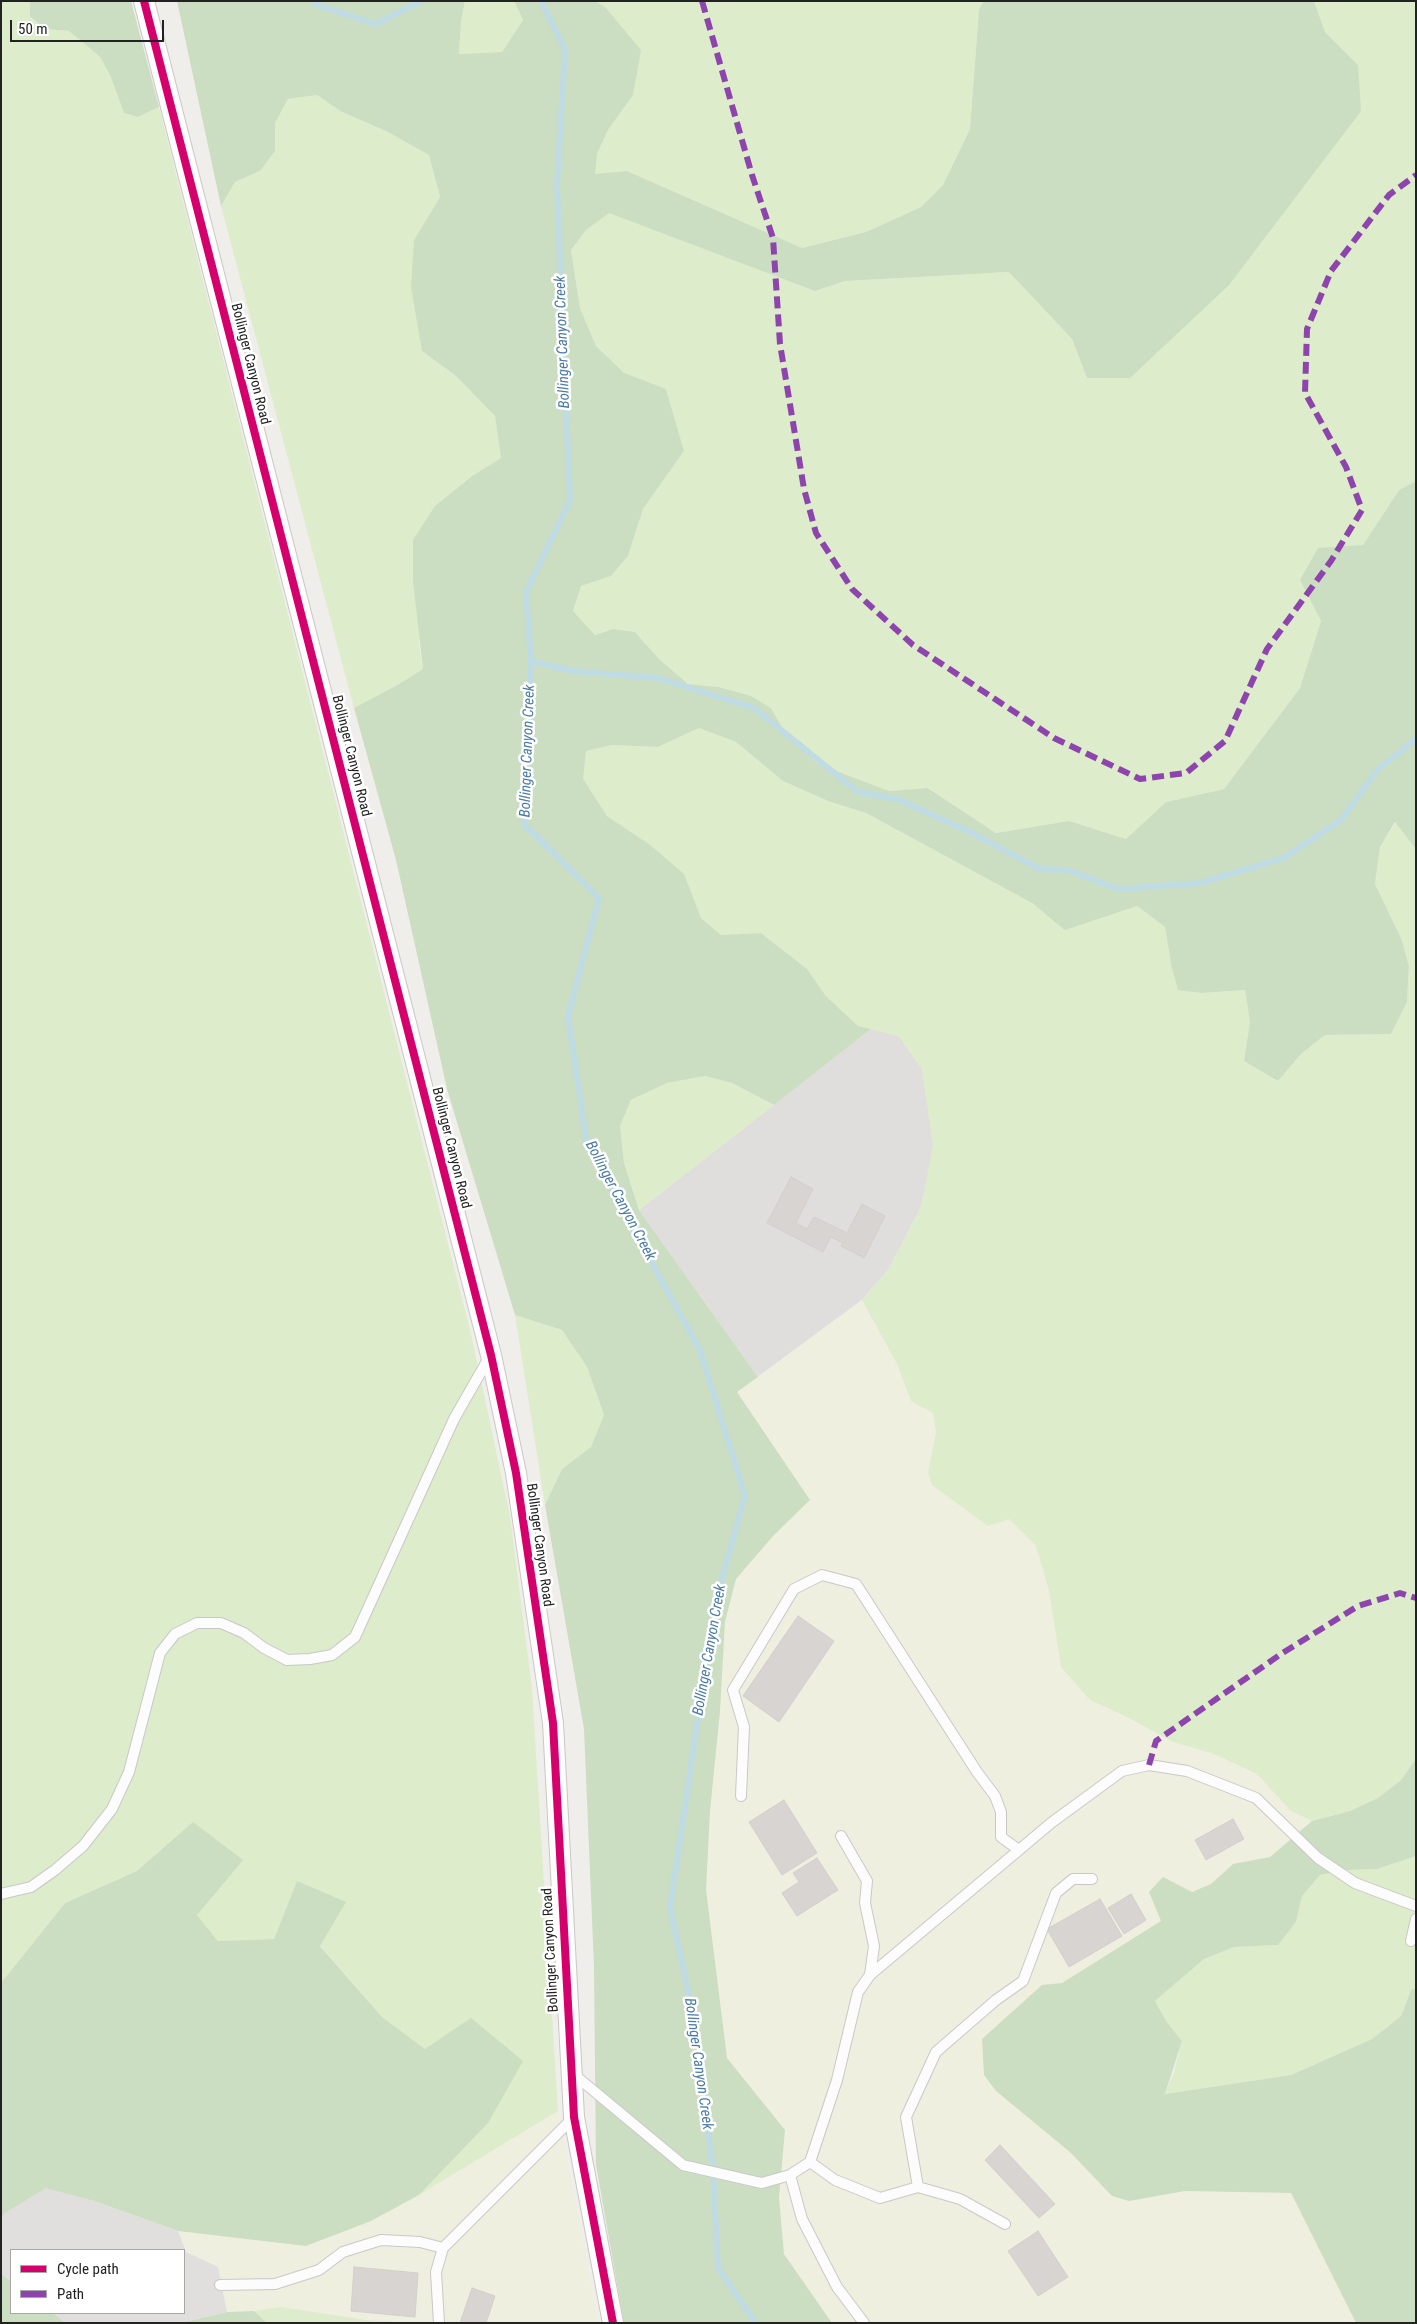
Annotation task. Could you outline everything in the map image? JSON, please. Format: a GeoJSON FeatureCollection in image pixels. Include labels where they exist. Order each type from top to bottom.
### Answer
{"type":"FeatureCollection","features":[{"type":"Feature","properties":{"kind":"street","name":"Bollinger Canyon Road"},"geometry":{"type":"LineString","coordinates":[[144,1],[491,1355],[516,1473],[553,1723],[570,2071],[574,2117],[613,2323]]}},
{"type":"Feature","properties":{"kind":"lane"},"geometry":{"type":"LineString","coordinates":[[1,1894],[31,1887],[55,1870],[83,1846],[112,1810],[129,1772],[160,1653],[175,1634],[197,1623],[221,1623],[244,1633],[264,1648],[288,1660],[332,1655],[355,1637],[454,1419],[491,1355]]}},
{"type":"Feature","properties":{"kind":"lane"},"geometry":{"type":"LineString","coordinates":[[741,1796],[744,1727],[733,1690],[794,1590],[822,1575],[856,1584],[977,1772],[995,1796],[1001,1812],[1001,1837],[1018,1850]]}},
{"type":"Feature","properties":{"kind":"lane"},"geometry":{"type":"LineString","coordinates":[[570,2071],[683,2165],[762,2183],[790,2175],[810,2162],[837,2080],[858,1992],[870,1975],[1051,1823],[1122,1771],[1149,1765],[1187,1771],[1256,1798],[1318,1858],[1355,1883],[1416,1906]]}},
{"type":"Feature","properties":{"kind":"lane"},"geometry":{"type":"LineString","coordinates":[[841,1836],[867,1881],[865,1903],[874,1946],[870,1975]]}},
{"type":"Feature","properties":{"kind":"lane"},"geometry":{"type":"LineString","coordinates":[[918,2187],[906,2117],[936,2052],[996,2000],[1023,1981],[1056,1893],[1073,1879],[1092,1879]]}},
{"type":"Feature","properties":{"kind":"lane"},"geometry":{"type":"LineString","coordinates":[[1411,1941],[1416,1919]]}},
{"type":"Feature","properties":{"kind":"lane"},"geometry":{"type":"LineString","coordinates":[[439,2323],[436,2272],[443,2248],[574,2117]]}},
{"type":"Feature","properties":{"kind":"lane"},"geometry":{"type":"LineString","coordinates":[[810,2162],[834,2180],[880,2198],[918,2187],[960,2199],[1005,2224]]}},
{"type":"Feature","properties":{"kind":"lane"},"geometry":{"type":"LineString","coordinates":[[790,2175],[802,2219],[837,2286],[864,2323]]}},
{"type":"Feature","properties":{"kind":"lane"},"geometry":{"type":"LineString","coordinates":[[220,2285],[275,2284],[320,2270],[343,2252],[381,2240],[420,2242],[443,2248]]}},
{"type":"Feature","properties":{"kind":"shaded area"},"geometry":{"type":"Polygon","coordinates":[[[871,1029],[899,1036],[922,1069],[934,1146],[921,1207],[888,1270],[862,1300],[758,1377],[639,1210],[871,1029]]]}},
{"type":"Feature","properties":{"kind":"shaded area"},"geometry":{"type":"Polygon","coordinates":[[[46,2188],[91,2200],[178,2231],[185,2249],[10,2249],[10,2280],[1,2274],[1,2218],[3,2214],[46,2188]]]}},
{"type":"Feature","properties":{"kind":"shaded area"},"geometry":{"type":"Polygon","coordinates":[[[185,2249],[186,2252],[218,2267],[227,2312],[179,2323],[66,2323],[54,2314],[185,2314],[185,2249]]]}},
{"type":"Feature","properties":{"kind":"green space"},"geometry":{"type":"Polygon","coordinates":[[[1,1],[30,1],[30,18],[46,29],[69,31],[100,57],[110,75],[124,113],[138,117],[159,107],[471,1334],[510,1516],[532,1688],[558,2111],[419,2195],[488,2123],[425,2049],[382,2017],[320,1945],[297,1881],[274,1939],[218,1941],[197,1915],[194,1822],[137,1871],[65,1903],[1,1983],[1,1]]]}},
{"type":"Feature","properties":{"kind":"green space"},"geometry":{"type":"Polygon","coordinates":[[[30,1],[131,1],[159,107],[138,117],[124,113],[110,75],[100,57],[69,31],[46,29],[30,17],[30,1]]]}},
{"type":"Feature","properties":{"kind":"green space"},"geometry":{"type":"Polygon","coordinates":[[[177,1],[465,1],[461,21],[459,54],[502,52],[523,20],[514,1],[595,1],[605,7],[641,50],[633,95],[608,130],[597,154],[595,174],[627,171],[802,248],[866,232],[921,207],[943,185],[970,129],[979,9],[984,1],[1314,1],[1325,32],[1358,65],[1361,111],[1229,285],[1130,378],[1087,378],[1072,339],[1009,272],[845,281],[815,291],[609,213],[586,230],[571,250],[580,308],[596,346],[624,373],[666,389],[684,451],[643,509],[628,556],[611,576],[581,586],[573,611],[595,635],[613,629],[635,632],[659,659],[688,684],[719,687],[751,696],[771,708],[786,734],[818,764],[889,791],[928,788],[996,833],[1069,821],[1126,839],[1166,802],[1224,789],[1300,688],[1321,621],[1300,580],[1318,548],[1363,545],[1399,490],[1416,481],[1416,849],[1395,822],[1380,847],[1375,884],[1401,938],[1409,966],[1407,1002],[1391,1034],[1325,1035],[1301,1054],[1278,1081],[1244,1061],[1250,1022],[1245,990],[1202,993],[1178,990],[1171,964],[1165,927],[1137,906],[1065,930],[1032,903],[866,813],[828,801],[783,781],[736,742],[699,728],[658,747],[612,745],[586,751],[583,779],[607,816],[649,844],[684,874],[701,918],[721,935],[761,933],[807,969],[826,996],[858,1026],[871,1029],[774,1105],[732,1083],[705,1076],[667,1083],[631,1100],[620,1126],[624,1163],[639,1210],[758,1377],[737,1392],[810,1500],[774,1535],[736,1579],[725,1622],[720,1711],[710,1811],[706,1890],[727,2058],[785,2130],[779,2198],[784,2254],[832,2323],[624,2323],[596,2165],[594,1967],[584,1729],[545,1505],[562,1469],[591,1447],[604,1415],[587,1367],[562,1330],[515,1315],[447,1089],[396,860],[354,708],[423,669],[413,581],[413,540],[435,506],[472,476],[501,458],[495,416],[456,376],[422,351],[411,287],[414,240],[440,197],[429,155],[386,131],[342,112],[317,95],[288,99],[275,123],[275,151],[260,171],[235,182],[221,206],[177,1]]]}},
{"type":"Feature","properties":{"kind":"green space"},"geometry":{"type":"Polygon","coordinates":[[[465,1],[514,1],[523,20],[502,52],[459,54],[461,21],[465,1]]]}},
{"type":"Feature","properties":{"kind":"green space"},"geometry":{"type":"Polygon","coordinates":[[[595,1],[984,1],[979,9],[970,129],[943,185],[921,207],[866,232],[802,248],[627,171],[594,175],[597,154],[608,130],[633,95],[605,7],[595,1]]]}},
{"type":"Feature","properties":{"kind":"green space"},"geometry":{"type":"Polygon","coordinates":[[[1314,1],[1416,1],[1416,481],[1399,490],[1363,545],[1300,580],[1321,621],[1300,688],[1224,789],[1166,802],[1126,839],[1069,821],[996,833],[929,788],[889,791],[818,764],[786,734],[771,708],[751,696],[719,687],[688,684],[659,659],[635,632],[613,629],[595,635],[573,611],[581,586],[611,576],[628,556],[643,509],[684,451],[666,389],[624,374],[596,346],[580,308],[571,250],[586,230],[608,212],[815,291],[845,281],[1009,272],[1072,339],[1087,378],[1358,65],[1325,32],[1314,1]]]}},
{"type":"Feature","properties":{"kind":"green space"},"geometry":{"type":"Polygon","coordinates":[[[317,95],[342,112],[386,131],[429,155],[440,197],[414,240],[422,351],[456,376],[495,416],[501,458],[472,476],[435,506],[419,643],[423,669],[354,708],[221,206],[235,182],[260,171],[275,151],[275,123],[288,99],[317,95]]]}},
{"type":"Feature","properties":{"kind":"green space"},"geometry":{"type":"Polygon","coordinates":[[[699,728],[736,742],[783,781],[828,801],[866,813],[1032,903],[1065,929],[1137,906],[1165,927],[1171,964],[1202,993],[1245,990],[1250,1022],[1244,1061],[1278,1081],[1301,1054],[1325,1035],[1391,1034],[1407,1002],[1409,966],[1401,938],[1375,884],[1380,847],[1396,822],[1416,849],[1416,1759],[1401,1780],[1378,1798],[1350,1811],[1312,1821],[1291,1811],[1257,1774],[1214,1754],[1173,1742],[1123,1715],[1090,1700],[1061,1667],[1049,1591],[1036,1546],[1009,1519],[988,1526],[932,1485],[928,1472],[936,1432],[933,1413],[911,1401],[897,1364],[862,1300],[888,1270],[921,1207],[933,1146],[922,1069],[899,1036],[858,1026],[826,996],[807,969],[761,933],[721,935],[701,918],[683,874],[649,844],[607,816],[582,779],[586,750],[612,745],[658,747],[699,728]]]}},
{"type":"Feature","properties":{"kind":"green space"},"geometry":{"type":"Polygon","coordinates":[[[705,1076],[732,1083],[774,1105],[639,1210],[624,1163],[620,1126],[631,1100],[667,1083],[705,1076]]]}},
{"type":"Feature","properties":{"kind":"green space"},"geometry":{"type":"Polygon","coordinates":[[[862,1300],[897,1364],[911,1401],[933,1413],[936,1432],[928,1472],[1009,1519],[1036,1546],[1049,1591],[1061,1667],[1090,1700],[1123,1715],[1173,1742],[1214,1754],[1257,1774],[1291,1810],[1312,1821],[1270,1857],[1232,1865],[1211,1884],[1162,1921],[1062,1983],[1042,1985],[996,2091],[1129,2201],[1185,2191],[1291,2193],[1356,2323],[832,2323],[784,2254],[779,2198],[785,2130],[727,2058],[706,1890],[710,1811],[720,1711],[725,1622],[736,1579],[774,1534],[810,1500],[737,1392],[862,1300]]]}},
{"type":"Feature","properties":{"kind":"green space"},"geometry":{"type":"Polygon","coordinates":[[[515,1315],[562,1330],[587,1367],[604,1415],[591,1447],[562,1469],[545,1505],[515,1315]]]}},
{"type":"Feature","properties":{"kind":"green space"},"geometry":{"type":"Polygon","coordinates":[[[1416,1759],[1416,1856],[1377,1869],[1348,1870],[1320,1875],[1302,1896],[1296,1922],[1278,1945],[1234,1947],[1204,1959],[1155,2001],[1166,2021],[1182,2041],[1165,2094],[1291,2075],[1372,2039],[1401,2016],[1411,1990],[1416,1988],[1416,2323],[1356,2323],[1291,2193],[1185,2191],[1129,2201],[1112,2196],[1071,2153],[996,2091],[984,2075],[982,2039],[1042,1985],[1062,1983],[1161,1921],[1149,1892],[1163,1877],[1192,1892],[1211,1884],[1233,1864],[1270,1857],[1312,1821],[1350,1811],[1378,1798],[1401,1780],[1416,1759]]]}},
{"type":"Feature","properties":{"kind":"green space"},"geometry":{"type":"Polygon","coordinates":[[[193,1822],[243,1860],[197,1915],[218,1941],[274,1939],[297,1881],[346,1902],[320,1946],[382,2017],[425,2049],[471,2018],[523,2061],[488,2123],[419,2195],[371,2221],[306,2246],[178,2231],[91,2200],[1,2218],[1,1983],[65,1903],[137,1871],[193,1822]]]}},
{"type":"Feature","properties":{"kind":"green space"},"geometry":{"type":"Polygon","coordinates":[[[1416,1856],[1416,1988],[1411,1990],[1401,2016],[1372,2039],[1291,2075],[1165,2094],[1174,2072],[1182,2041],[1166,2021],[1155,2001],[1204,1959],[1234,1947],[1278,1945],[1296,1922],[1302,1896],[1320,1875],[1348,1870],[1377,1869],[1416,1856]]]}},
{"type":"Feature","properties":{"kind":"green space"},"geometry":{"type":"Polygon","coordinates":[[[558,2111],[599,2323],[410,2323],[254,2311],[227,2312],[218,2268],[186,2252],[178,2231],[306,2246],[371,2221],[419,2195],[558,2111]]]}},
{"type":"Feature","properties":{"kind":"green space"},"geometry":{"type":"Polygon","coordinates":[[[1,2274],[10,2280],[10,2314],[54,2314],[66,2323],[1,2323],[1,2274]]]}},
{"type":"Feature","properties":{"kind":"green space"},"geometry":{"type":"Polygon","coordinates":[[[281,2307],[366,2320],[410,2323],[267,2323],[254,2311],[281,2307]]]}},
{"type":"Feature","properties":{"kind":"green space"},"geometry":{"type":"Polygon","coordinates":[[[254,2311],[267,2323],[179,2323],[227,2312],[254,2311]]]}},
{"type":"Feature","properties":{"kind":"building"},"geometry":{"type":"Polygon","coordinates":[[[791,1177],[813,1189],[796,1223],[807,1229],[814,1217],[847,1233],[862,1204],[885,1216],[864,1258],[841,1246],[843,1243],[831,1237],[823,1252],[767,1223],[791,1177]]]}},
{"type":"Feature","properties":{"kind":"building"},"geometry":{"type":"Polygon","coordinates":[[[798,1616],[834,1641],[779,1722],[743,1696],[798,1616]]]}},
{"type":"Feature","properties":{"kind":"building"},"geometry":{"type":"Polygon","coordinates":[[[784,1800],[817,1853],[782,1875],[749,1822],[784,1800]]]}},
{"type":"Feature","properties":{"kind":"building"},"geometry":{"type":"Polygon","coordinates":[[[1233,1819],[1244,1839],[1206,1860],[1195,1840],[1233,1819]]]}},
{"type":"Feature","properties":{"kind":"building"},"geometry":{"type":"Polygon","coordinates":[[[817,1858],[838,1890],[797,1916],[782,1893],[799,1882],[793,1873],[817,1858]]]}},
{"type":"Feature","properties":{"kind":"building"},"geometry":{"type":"Polygon","coordinates":[[[1131,1894],[1146,1920],[1124,1934],[1108,1908],[1131,1894]]]}},
{"type":"Feature","properties":{"kind":"building"},"geometry":{"type":"Polygon","coordinates":[[[1100,1899],[1122,1936],[1069,1967],[1047,1929],[1100,1899]]]}},
{"type":"Feature","properties":{"kind":"building"},"geometry":{"type":"Polygon","coordinates":[[[1000,2145],[1055,2204],[1039,2218],[985,2160],[1000,2145]]]}},
{"type":"Feature","properties":{"kind":"building"},"geometry":{"type":"Polygon","coordinates":[[[1038,2231],[1068,2277],[1038,2296],[1008,2251],[1038,2231]]]}},
{"type":"Feature","properties":{"kind":"building"},"geometry":{"type":"Polygon","coordinates":[[[354,2267],[418,2273],[415,2317],[351,2311],[354,2267]]]}},
{"type":"Feature","properties":{"kind":"building"},"geometry":{"type":"Polygon","coordinates":[[[472,2288],[495,2296],[486,2323],[460,2323],[472,2288]]]}},
{"type":"Feature","properties":{"kind":"waterway","name":"Bollinger Canyon Creek"},"geometry":{"type":"LineString","coordinates":[[314,1],[314,4],[376,24],[421,1]]}},
{"type":"Feature","properties":{"kind":"waterway","name":"Bollinger Canyon Creek"},"geometry":{"type":"LineString","coordinates":[[541,1],[565,49],[557,185],[570,500],[526,592],[531,661],[524,824],[599,898],[568,1016],[587,1145],[700,1350],[745,1496],[715,1603],[670,1907],[697,2033],[713,2170],[718,2268],[756,2323]]}},
{"type":"Feature","properties":{"kind":"waterway"},"geometry":{"type":"LineString","coordinates":[[531,661],[572,671],[658,678],[754,708],[858,792],[900,800],[970,832],[1040,869],[1068,870],[1118,889],[1200,883],[1284,858],[1341,820],[1378,769],[1416,739]]}},
{"type":"Feature","properties":{"kind":"marked path"},"geometry":{"type":"LineString","coordinates":[[702,1],[752,175],[773,238],[780,344],[804,489],[816,533],[852,589],[913,645],[1054,738],[1140,779],[1186,773],[1225,741],[1267,649],[1331,561],[1362,510],[1346,467],[1305,393],[1307,329],[1331,271],[1389,195],[1416,175]]}},
{"type":"Feature","properties":{"kind":"marked path"},"geometry":{"type":"LineString","coordinates":[[1149,1765],[1156,1741],[1281,1654],[1358,1606],[1400,1593],[1416,1598]]}},
{"type":"Feature","properties":{"kind":"cycle path"},"geometry":{"type":"LineString","coordinates":[[144,1],[491,1355],[516,1473],[553,1723],[574,2117],[613,2323]]}}]}
